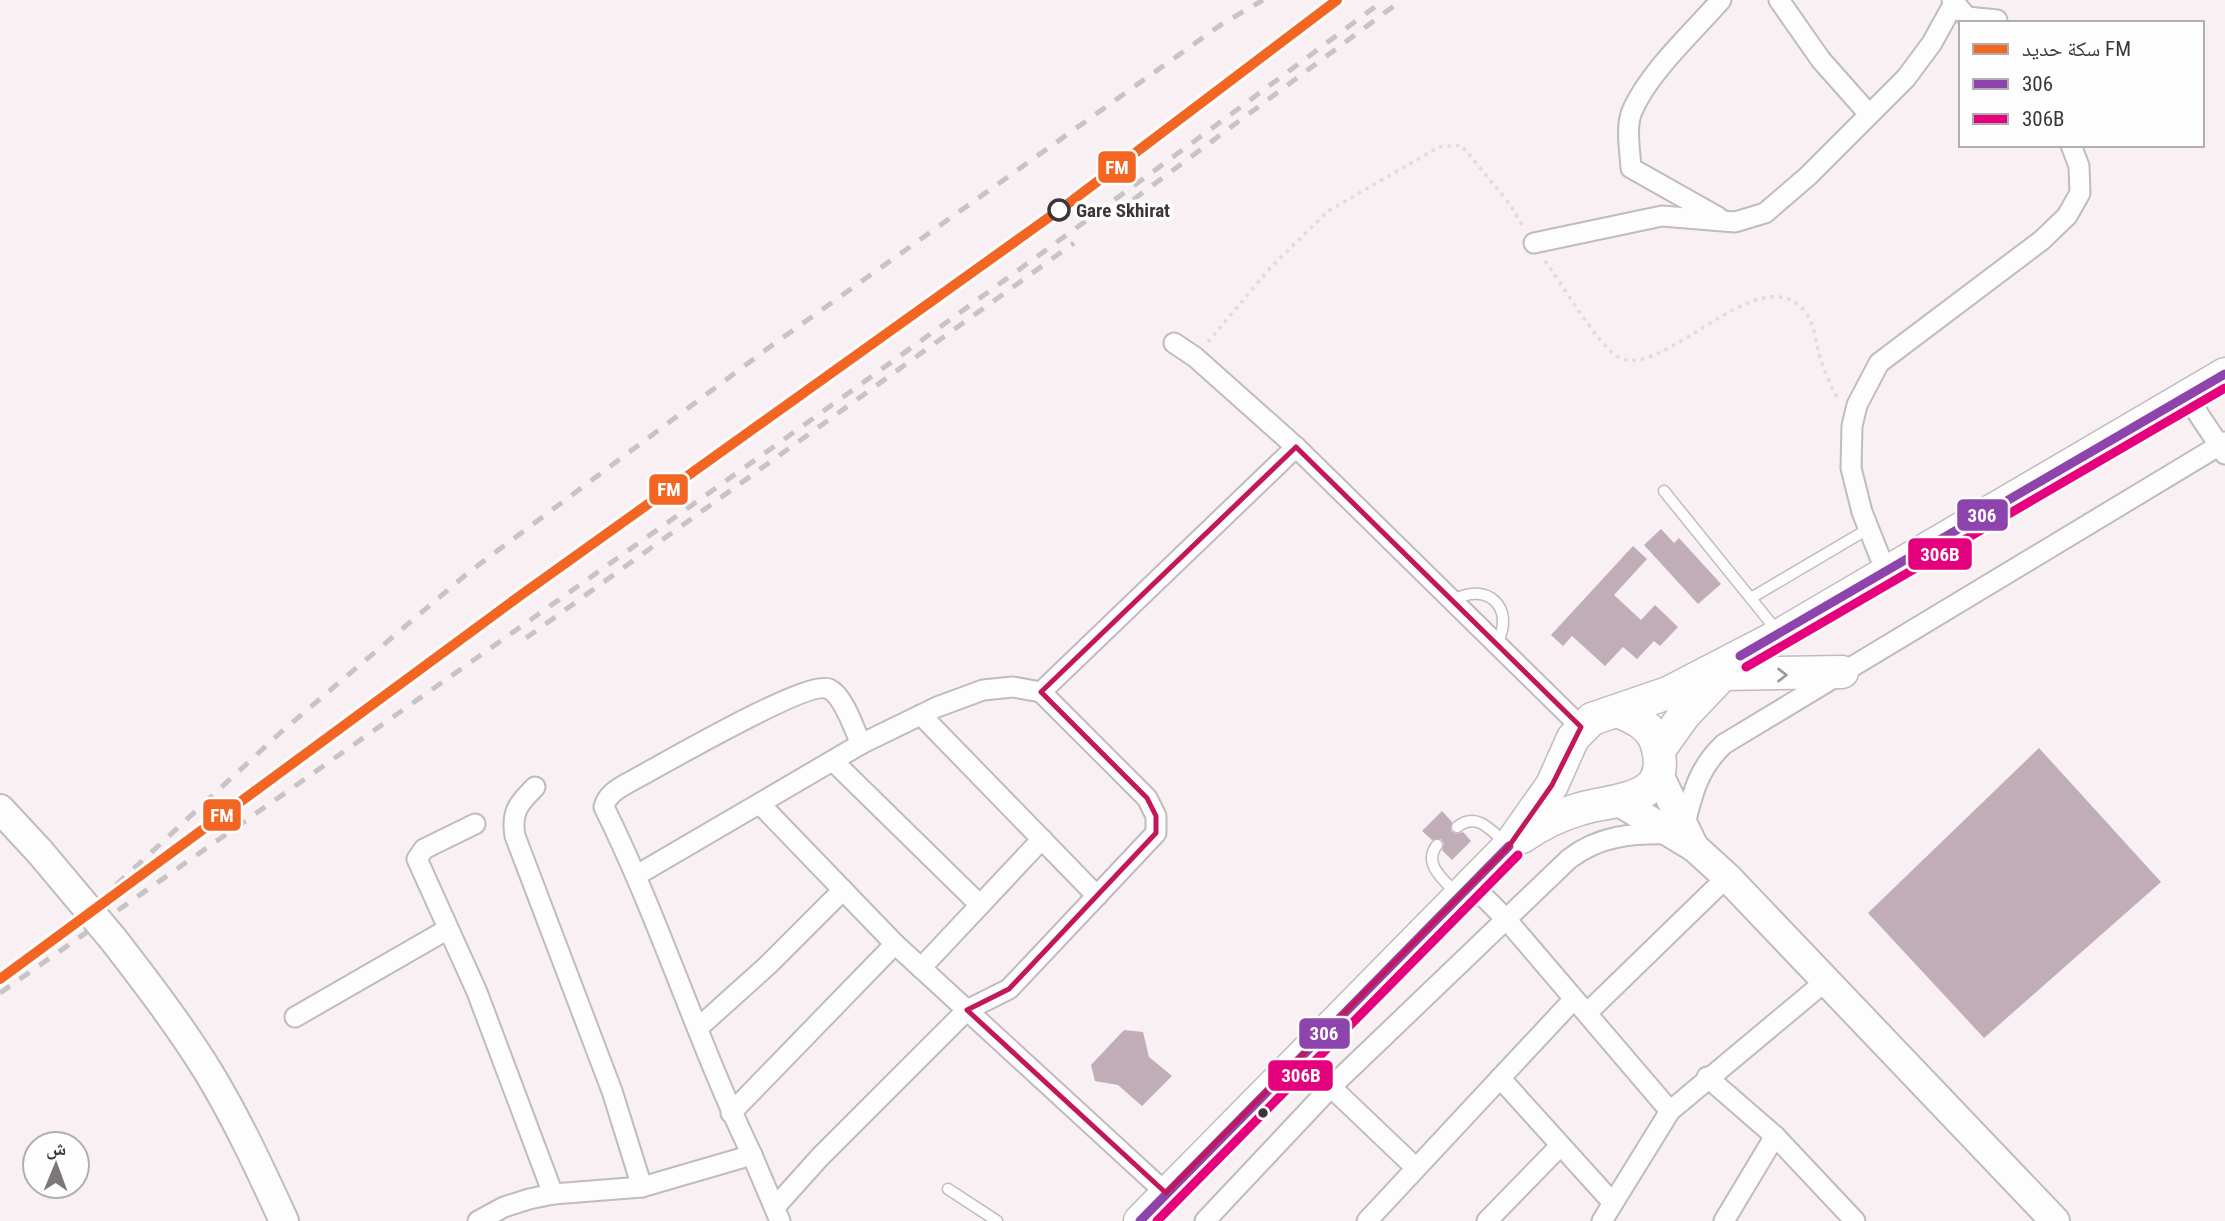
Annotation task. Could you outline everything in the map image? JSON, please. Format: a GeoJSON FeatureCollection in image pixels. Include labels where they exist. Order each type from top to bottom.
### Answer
{"type":"FeatureCollection","features":[{"type":"Feature","properties":{"kind":"main road"},"geometry":{"type":"LineString","coordinates":[[1140,1221],[1509,846],[1532,817],[1575,740],[1592,719],[1731,665],[2225,374]]}},
{"type":"Feature","properties":{"kind":"main road"},"geometry":{"type":"LineString","coordinates":[[1731,665],[1842,672]]}},
{"type":"Feature","properties":{"kind":"main road"},"geometry":{"type":"LineString","coordinates":[[1509,846],[1555,817],[1614,803],[1644,792],[1658,760],[1684,715],[1731,665]]}},
{"type":"Feature","properties":{"kind":"main road"},"geometry":{"type":"LineString","coordinates":[[1617,711],[1644,724],[1658,760]]}},
{"type":"Feature","properties":{"kind":"main road"},"geometry":{"type":"LineString","coordinates":[[1575,740],[1574,779],[1583,791],[1614,803]]}},
{"type":"Feature","properties":{"kind":"street"},"geometry":{"type":"LineString","coordinates":[[1721,0],[1658,72],[1632,110],[1629,141],[1631,167],[1725,221]]}},
{"type":"Feature","properties":{"kind":"street"},"geometry":{"type":"LineString","coordinates":[[1779,0],[1813,50],[1868,113]]}},
{"type":"Feature","properties":{"kind":"street"},"geometry":{"type":"LineString","coordinates":[[1534,243],[1662,216],[1746,221],[1765,213],[1808,176],[1868,113],[1906,78],[1932,43],[1953,2],[1967,17],[1998,21],[1993,0]]}},
{"type":"Feature","properties":{"kind":"street"},"geometry":{"type":"LineString","coordinates":[[1886,572],[1868,528],[1851,468],[1852,426],[1857,405],[1879,363],[2042,240],[2067,216],[2080,193],[2079,166],[2072,147]]}},
{"type":"Feature","properties":{"kind":"street"},"geometry":{"type":"LineString","coordinates":[[1174,343],[1195,357],[1296,447],[1454,600],[1497,643],[1575,740]]}},
{"type":"Feature","properties":{"kind":"street"},"geometry":{"type":"LineString","coordinates":[[1684,837],[1696,781],[1713,755],[1724,744],[2223,447],[2187,397]]}},
{"type":"Feature","properties":{"kind":"street"},"geometry":{"type":"LineString","coordinates":[[1041,692],[1296,447]]}},
{"type":"Feature","properties":{"kind":"street"},"geometry":{"type":"LineString","coordinates":[[637,875],[862,744],[921,715],[983,690],[1013,687],[1041,692],[1147,798],[1156,816],[1156,833],[1009,989],[967,1010],[820,1157],[778,1214],[731,1112],[637,875],[604,807],[612,792],[789,697],[821,687],[830,689],[838,698],[862,744]]}},
{"type":"Feature","properties":{"kind":"street"},"geometry":{"type":"LineString","coordinates":[[921,715],[1097,896]]}},
{"type":"Feature","properties":{"kind":"street"},"geometry":{"type":"LineString","coordinates":[[1658,760],[1684,837]]}},
{"type":"Feature","properties":{"kind":"street"},"geometry":{"type":"LineString","coordinates":[[833,761],[980,905]]}},
{"type":"Feature","properties":{"kind":"street"},"geometry":{"type":"LineString","coordinates":[[535,787],[516,806],[513,823],[515,836],[612,1091],[642,1187]]}},
{"type":"Feature","properties":{"kind":"street"},"geometry":{"type":"LineString","coordinates":[[1614,803],[1684,837],[1727,877],[2054,1221]]}},
{"type":"Feature","properties":{"kind":"street"},"geometry":{"type":"LineString","coordinates":[[761,805],[920,968],[1166,1193]]}},
{"type":"Feature","properties":{"kind":"street"},"geometry":{"type":"LineString","coordinates":[[0,809],[113,939],[164,1005],[210,1074],[250,1147],[284,1221]]}},
{"type":"Feature","properties":{"kind":"street"},"geometry":{"type":"LineString","coordinates":[[475,824],[424,849],[417,859],[477,992],[553,1194]]}},
{"type":"Feature","properties":{"kind":"street"},"geometry":{"type":"LineString","coordinates":[[1205,1221],[1331,1087],[1569,859],[1590,845],[1628,835],[1684,837]]}},
{"type":"Feature","properties":{"kind":"street"},"geometry":{"type":"LineString","coordinates":[[920,968],[1042,839]]}},
{"type":"Feature","properties":{"kind":"street"},"geometry":{"type":"LineString","coordinates":[[1367,1221],[1500,1078],[1727,877]]}},
{"type":"Feature","properties":{"kind":"street"},"geometry":{"type":"LineString","coordinates":[[698,1028],[768,965],[843,890]]}},
{"type":"Feature","properties":{"kind":"street"},"geometry":{"type":"LineString","coordinates":[[1465,890],[1506,919],[1670,1111]]}},
{"type":"Feature","properties":{"kind":"street"},"geometry":{"type":"LineString","coordinates":[[295,1017],[448,929]]}},
{"type":"Feature","properties":{"kind":"street"},"geometry":{"type":"LineString","coordinates":[[731,1112],[895,944]]}},
{"type":"Feature","properties":{"kind":"street"},"geometry":{"type":"LineString","coordinates":[[1602,1221],[1670,1111],[1707,1077],[1827,980]]}},
{"type":"Feature","properties":{"kind":"street"},"geometry":{"type":"LineString","coordinates":[[1707,1077],[1775,1136],[1846,1218]]}},
{"type":"Feature","properties":{"kind":"street"},"geometry":{"type":"LineString","coordinates":[[1500,1078],[1613,1203]]}},
{"type":"Feature","properties":{"kind":"street"},"geometry":{"type":"LineString","coordinates":[[1331,1087],[1416,1168]]}},
{"type":"Feature","properties":{"kind":"street"},"geometry":{"type":"LineString","coordinates":[[1724,1221],[1775,1136]]}},
{"type":"Feature","properties":{"kind":"street"},"geometry":{"type":"LineString","coordinates":[[1487,1221],[1560,1146]]}},
{"type":"Feature","properties":{"kind":"street"},"geometry":{"type":"LineString","coordinates":[[478,1221],[504,1207],[553,1194],[642,1187],[751,1154]]}},
{"type":"Feature","properties":{"kind":"lane"},"geometry":{"type":"LineString","coordinates":[[1664,491],[1780,635]]}},
{"type":"Feature","properties":{"kind":"lane"},"geometry":{"type":"LineString","coordinates":[[1751,598],[1868,528]]}},
{"type":"Feature","properties":{"kind":"lane"},"geometry":{"type":"LineString","coordinates":[[1454,600],[1465,594],[1478,593],[1490,597],[1500,606],[1504,631],[1497,643]]}},
{"type":"Feature","properties":{"kind":"lane"},"geometry":{"type":"LineString","coordinates":[[1457,827],[1469,821],[1481,822],[1509,846]]}},
{"type":"Feature","properties":{"kind":"lane"},"geometry":{"type":"LineString","coordinates":[[1437,845],[1431,855],[1433,867],[1465,890]]}},
{"type":"Feature","properties":{"kind":"lane"},"geometry":{"type":"LineString","coordinates":[[948,1189],[997,1221]]}},
{"type":"Feature","properties":{"kind":"path"},"geometry":{"type":"LineString","coordinates":[[1195,357],[1271,267],[1328,211],[1439,147],[1461,145],[1508,203],[1606,346],[1621,358],[1648,358],[1723,315],[1764,298],[1780,298],[1795,303],[1811,320],[1822,363],[1852,426]]}},
{"type":"Feature","properties":{"kind":"highlighted area"},"geometry":{"type":"Polygon","coordinates":[[[1296,447],[1581,727],[1552,785],[1509,846],[1166,1193],[967,1010],[1009,989],[1156,833],[1156,816],[1147,798],[1041,692],[1296,447]]]}},
{"type":"Feature","properties":{"kind":"building"},"geometry":{"type":"Polygon","coordinates":[[[1661,529],[1674,543],[1679,538],[1721,584],[1698,604],[1644,545],[1661,529]]]}},
{"type":"Feature","properties":{"kind":"building"},"geometry":{"type":"Polygon","coordinates":[[[1633,546],[1647,559],[1614,595],[1641,620],[1655,605],[1678,627],[1660,646],[1654,641],[1637,659],[1623,647],[1605,666],[1572,636],[1563,646],[1551,635],[1633,546]]]}},
{"type":"Feature","properties":{"kind":"building"},"geometry":{"type":"Polygon","coordinates":[[[2039,748],[2161,882],[1984,1038],[1868,913],[2039,748]]]}},
{"type":"Feature","properties":{"kind":"building"},"geometry":{"type":"Polygon","coordinates":[[[1442,811],[1452,822],[1451,831],[1456,834],[1463,832],[1471,841],[1452,860],[1442,850],[1444,844],[1441,839],[1432,840],[1422,831],[1442,811]]]}},
{"type":"Feature","properties":{"kind":"building"},"geometry":{"type":"Polygon","coordinates":[[[1124,1030],[1143,1032],[1149,1057],[1172,1076],[1142,1106],[1118,1085],[1095,1081],[1091,1065],[1124,1030]]]}},
{"type":"Feature","properties":{"kind":"railway"},"geometry":{"type":"LineString","coordinates":[[116,885],[280,733],[469,572],[771,346],[1222,24],[1263,0]]}},
{"type":"Feature","properties":{"kind":"railway"},"geometry":{"type":"LineString","coordinates":[[0,993],[869,378],[1384,0]]}},
{"type":"Feature","properties":{"kind":"railway"},"geometry":{"type":"LineString","coordinates":[[1114,214],[1402,0]]}},
{"type":"Feature","properties":{"kind":"railway"},"geometry":{"type":"LineString","coordinates":[[526,638],[1074,243]]}},
{"type":"Feature","properties":{"kind":"rail line","name":"FM"},"geometry":{"type":"LineString","coordinates":[[0,979],[521,595],[1069,203],[1337,0]]}},
{"type":"Feature","properties":{"kind":"transit line","name":"306"},"geometry":{"type":"LineString","coordinates":[[1740,656],[2225,374]]}},
{"type":"Feature","properties":{"kind":"transit line","name":"306B"},"geometry":{"type":"LineString","coordinates":[[1746,667],[2225,388]]}},
{"type":"Feature","properties":{"kind":"transit line","name":"306"},"geometry":{"type":"LineString","coordinates":[[1140,1221],[1509,846]]}},
{"type":"Feature","properties":{"kind":"transit line","name":"306B"},"geometry":{"type":"LineString","coordinates":[[1157,1221],[1518,855]]}},
{"type":"Feature","properties":{"kind":"place","name":"Gare Skhirat"},"geometry":{"type":"Point","coordinates":[1059,210]}}]}
